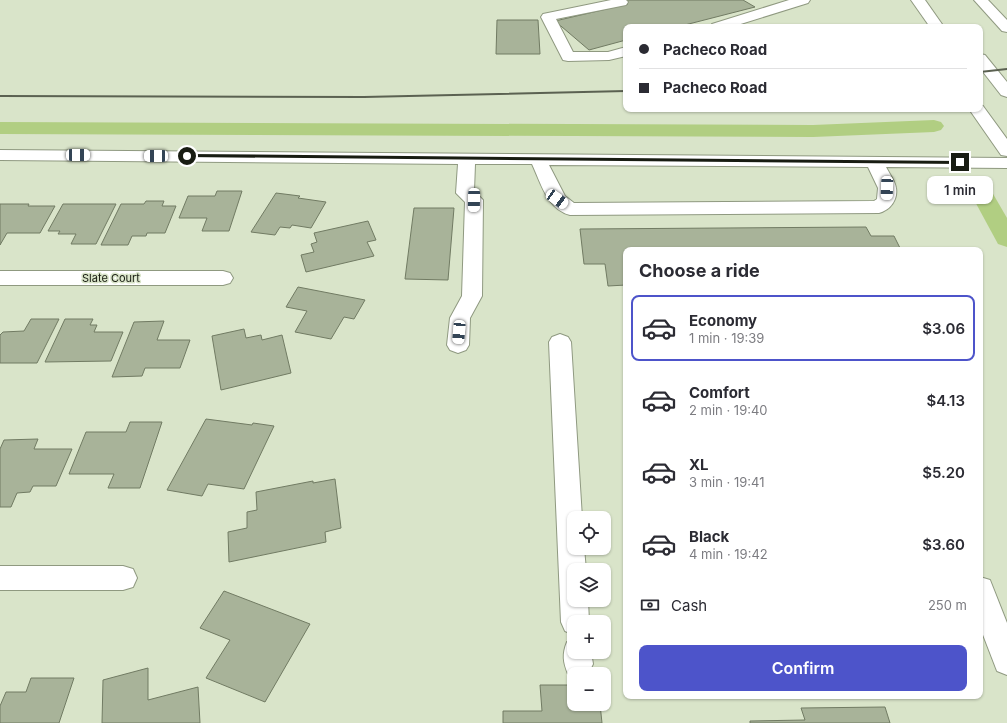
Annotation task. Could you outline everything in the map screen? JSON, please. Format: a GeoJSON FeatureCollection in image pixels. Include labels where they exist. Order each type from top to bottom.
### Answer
{"type":"FeatureCollection","features":[{"type":"Feature","properties":{"kind":"street"},"geometry":{"type":"LineString","coordinates":[[619,0],[621,2],[548,17],[568,57],[609,56],[623,52]]}},
{"type":"Feature","properties":{"kind":"street"},"geometry":{"type":"LineString","coordinates":[[760,0],[775,9]]}},
{"type":"Feature","properties":{"kind":"street"},"geometry":{"type":"LineString","coordinates":[[727,24],[802,0]]}},
{"type":"Feature","properties":{"kind":"street"},"geometry":{"type":"LineString","coordinates":[[918,0],[935,24]]}},
{"type":"Feature","properties":{"kind":"street"},"geometry":{"type":"LineString","coordinates":[[981,0],[1007,28]]}},
{"type":"Feature","properties":{"kind":"street"},"geometry":{"type":"LineString","coordinates":[[983,62],[1007,92]]}},
{"type":"Feature","properties":{"kind":"street"},"geometry":{"type":"LineString","coordinates":[[979,112],[1007,151]]}},
{"type":"Feature","properties":{"kind":"street"},"geometry":{"type":"LineString","coordinates":[[0,155],[1007,163]]}},
{"type":"Feature","properties":{"kind":"street"},"geometry":{"type":"LineString","coordinates":[[458,346],[460,318],[472,296],[474,200],[465,193],[467,158]]}},
{"type":"Feature","properties":{"kind":"street"},"geometry":{"type":"LineString","coordinates":[[538,159],[557,199],[570,209],[879,207],[886,200],[887,188],[874,161]]}},
{"type":"Feature","properties":{"kind":"street","name":"Slate Court"},"geometry":{"type":"LineString","coordinates":[[0,278],[223,278]]}},
{"type":"Feature","properties":{"kind":"street"},"geometry":{"type":"LineString","coordinates":[[560,342],[572,563]]}},
{"type":"Feature","properties":{"kind":"street"},"geometry":{"type":"LineString","coordinates":[[0,578],[123,578]]}},
{"type":"Feature","properties":{"kind":"street"},"geometry":{"type":"LineString","coordinates":[[983,597],[1007,661]]}},
{"type":"Feature","properties":{"kind":"building"},"geometry":{"type":"Polygon","coordinates":[[[623,0],[743,0],[755,7],[689,24],[623,24],[623,41],[589,50],[555,21],[628,4],[623,0]]]}},
{"type":"Feature","properties":{"kind":"building"},"geometry":{"type":"Polygon","coordinates":[[[497,20],[538,20],[540,54],[496,54],[497,20]]]}},
{"type":"Feature","properties":{"kind":"building"},"geometry":{"type":"Polygon","coordinates":[[[217,191],[242,191],[229,231],[202,231],[207,218],[179,218],[188,196],[215,196],[217,191]]]}},
{"type":"Feature","properties":{"kind":"building"},"geometry":{"type":"Polygon","coordinates":[[[276,193],[300,196],[298,198],[326,202],[311,228],[292,225],[290,228],[280,227],[275,235],[251,232],[276,193]]]}},
{"type":"Feature","properties":{"kind":"building"},"geometry":{"type":"Polygon","coordinates":[[[146,201],[164,201],[162,206],[176,206],[165,233],[147,233],[146,236],[132,236],[128,245],[101,245],[121,204],[144,204],[146,201]]]}},
{"type":"Feature","properties":{"kind":"building"},"geometry":{"type":"Polygon","coordinates":[[[0,204],[55,206],[40,233],[7,233],[0,245],[0,204]]]}},
{"type":"Feature","properties":{"kind":"building"},"geometry":{"type":"Polygon","coordinates":[[[63,204],[116,204],[96,244],[71,244],[76,234],[58,234],[60,231],[48,231],[63,204]]]}},
{"type":"Feature","properties":{"kind":"building"},"geometry":{"type":"Polygon","coordinates":[[[414,208],[454,208],[448,280],[405,279],[414,208]]]}},
{"type":"Feature","properties":{"kind":"building"},"geometry":{"type":"Polygon","coordinates":[[[368,221],[376,240],[367,242],[374,256],[306,272],[301,255],[314,252],[311,244],[317,242],[314,233],[368,221]]]}},
{"type":"Feature","properties":{"kind":"building"},"geometry":{"type":"Polygon","coordinates":[[[866,227],[871,236],[894,236],[900,247],[623,247],[623,285],[608,286],[605,264],[584,264],[580,229],[866,227]]]}},
{"type":"Feature","properties":{"kind":"building"},"geometry":{"type":"Polygon","coordinates":[[[298,287],[365,300],[354,319],[344,317],[331,339],[295,332],[307,311],[286,307],[298,287]]]}},
{"type":"Feature","properties":{"kind":"building"},"geometry":{"type":"Polygon","coordinates":[[[31,319],[59,319],[37,363],[0,363],[0,335],[3,332],[24,331],[31,319]]]}},
{"type":"Feature","properties":{"kind":"building"},"geometry":{"type":"Polygon","coordinates":[[[65,319],[93,319],[90,325],[97,325],[94,332],[123,332],[111,361],[45,362],[65,319]]]}},
{"type":"Feature","properties":{"kind":"building"},"geometry":{"type":"Polygon","coordinates":[[[164,321],[157,340],[190,340],[180,368],[145,368],[142,376],[112,377],[134,322],[164,321]]]}},
{"type":"Feature","properties":{"kind":"building"},"geometry":{"type":"Polygon","coordinates":[[[244,329],[246,338],[261,335],[262,340],[282,335],[291,373],[221,390],[212,336],[244,329]]]}},
{"type":"Feature","properties":{"kind":"building"},"geometry":{"type":"Polygon","coordinates":[[[206,419],[252,425],[253,423],[274,426],[244,489],[208,484],[202,496],[167,490],[206,419]]]}},
{"type":"Feature","properties":{"kind":"building"},"geometry":{"type":"Polygon","coordinates":[[[130,422],[162,422],[140,488],[108,488],[114,474],[69,474],[86,432],[126,432],[130,422]]]}},
{"type":"Feature","properties":{"kind":"building"},"geometry":{"type":"Polygon","coordinates":[[[38,439],[34,449],[72,449],[56,486],[33,486],[30,492],[17,493],[11,507],[0,507],[0,449],[4,440],[38,439]]]}},
{"type":"Feature","properties":{"kind":"building"},"geometry":{"type":"Polygon","coordinates":[[[335,479],[341,528],[325,532],[326,542],[229,562],[228,532],[247,528],[247,512],[257,510],[256,492],[313,481],[313,483],[335,479]]]}},
{"type":"Feature","properties":{"kind":"building"},"geometry":{"type":"Polygon","coordinates":[[[224,591],[310,624],[265,702],[206,678],[230,640],[200,628],[224,591]]]}},
{"type":"Feature","properties":{"kind":"building"},"geometry":{"type":"Polygon","coordinates":[[[148,668],[148,700],[198,687],[200,723],[102,723],[103,680],[148,668]]]}},
{"type":"Feature","properties":{"kind":"building"},"geometry":{"type":"Polygon","coordinates":[[[31,678],[74,678],[59,723],[0,723],[0,706],[6,692],[26,692],[31,678]]]}},
{"type":"Feature","properties":{"kind":"building"},"geometry":{"type":"Polygon","coordinates":[[[540,685],[567,685],[567,711],[601,711],[602,723],[503,723],[503,711],[542,711],[540,685]]]}},
{"type":"Feature","properties":{"kind":"building"},"geometry":{"type":"Polygon","coordinates":[[[885,707],[890,723],[750,723],[750,721],[805,720],[801,708],[885,707]]]}},
{"type":"Feature","properties":{"kind":"waterway"},"geometry":{"type":"LineString","coordinates":[[0,128],[813,131],[934,126]]}},
{"type":"Feature","properties":{"kind":"waterway"},"geometry":{"type":"LineString","coordinates":[[977,185],[1007,239]]}},
{"type":"Feature","properties":{"kind":"railway"},"geometry":{"type":"LineString","coordinates":[[983,72],[1007,69]]}},
{"type":"Feature","properties":{"kind":"railway"},"geometry":{"type":"LineString","coordinates":[[0,96],[364,97],[623,91]]}},
{"type":"Feature","properties":{"kind":"route"},"geometry":{"type":"LineString","coordinates":[[187,156],[960,162]]}}]}
